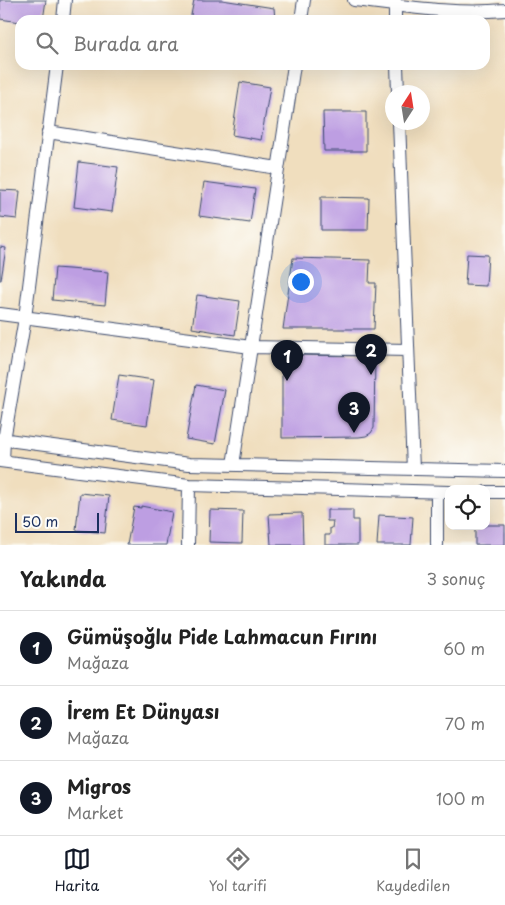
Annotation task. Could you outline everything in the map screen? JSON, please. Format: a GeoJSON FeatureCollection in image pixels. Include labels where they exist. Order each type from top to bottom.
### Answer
{"type":"FeatureCollection","features":[{"type":"Feature","properties":{"kind":"street"},"geometry":{"type":"LineString","coordinates":[[64,15],[65,0]]}},
{"type":"Feature","properties":{"kind":"street"},"geometry":{"type":"LineString","coordinates":[[302,15],[304,0]]}},
{"type":"Feature","properties":{"kind":"street"},"geometry":{"type":"LineString","coordinates":[[354,0],[395,2],[443,11],[480,13],[505,10]]}},
{"type":"Feature","properties":{"kind":"street"},"geometry":{"type":"LineString","coordinates":[[395,2],[395,15]]}},
{"type":"Feature","properties":{"kind":"street"},"geometry":{"type":"LineString","coordinates":[[56,70],[25,318],[2,440],[1,461],[189,485],[443,492],[436,545]]}},
{"type":"Feature","properties":{"kind":"street"},"geometry":{"type":"LineString","coordinates":[[233,465],[293,70]]}},
{"type":"Feature","properties":{"kind":"street"},"geometry":{"type":"LineString","coordinates":[[397,70],[398,85]]}},
{"type":"Feature","properties":{"kind":"street"},"geometry":{"type":"LineString","coordinates":[[399,130],[413,469]]}},
{"type":"Feature","properties":{"kind":"street"},"geometry":{"type":"LineString","coordinates":[[48,132],[278,168]]}},
{"type":"Feature","properties":{"kind":"street"},"geometry":{"type":"LineString","coordinates":[[0,314],[251,347],[408,350]]}},
{"type":"Feature","properties":{"kind":"street"},"geometry":{"type":"LineString","coordinates":[[2,440],[189,464],[505,471]]}},
{"type":"Feature","properties":{"kind":"street"},"geometry":{"type":"LineString","coordinates":[[188,545],[189,485]]}},
{"type":"Feature","properties":{"kind":"street"},"geometry":{"type":"LineString","coordinates":[[490,492],[505,492]]}},
{"type":"Feature","properties":{"kind":"building"},"geometry":{"type":"Polygon","coordinates":[[[0,0],[46,0],[44,15],[15,15],[15,21],[0,19],[0,0]]]}},
{"type":"Feature","properties":{"kind":"building"},"geometry":{"type":"Polygon","coordinates":[[[194,0],[222,0],[274,8],[275,15],[191,15],[194,0]]]}},
{"type":"Feature","properties":{"kind":"building"},"geometry":{"type":"Polygon","coordinates":[[[240,82],[270,87],[261,140],[232,135],[240,82]]]}},
{"type":"Feature","properties":{"kind":"building"},"geometry":{"type":"Polygon","coordinates":[[[323,112],[366,112],[366,151],[324,151],[323,112]]]}},
{"type":"Feature","properties":{"kind":"building"},"geometry":{"type":"Polygon","coordinates":[[[79,162],[118,167],[112,212],[74,207],[79,162]]]}},
{"type":"Feature","properties":{"kind":"building"},"geometry":{"type":"Polygon","coordinates":[[[204,182],[255,189],[250,223],[199,216],[204,182]]]}},
{"type":"Feature","properties":{"kind":"building"},"geometry":{"type":"Polygon","coordinates":[[[0,190],[20,191],[17,219],[0,217],[0,190]]]}},
{"type":"Feature","properties":{"kind":"building"},"geometry":{"type":"Polygon","coordinates":[[[321,197],[369,198],[368,230],[321,230],[321,197]]]}},
{"type":"Feature","properties":{"kind":"building"},"geometry":{"type":"Polygon","coordinates":[[[0,247],[6,248],[1,280],[0,280],[0,247]]]}},
{"type":"Feature","properties":{"kind":"building"},"geometry":{"type":"Polygon","coordinates":[[[467,254],[488,255],[486,286],[465,285],[467,254]]]}},
{"type":"Feature","properties":{"kind":"building"},"geometry":{"type":"Polygon","coordinates":[[[293,258],[370,260],[369,283],[376,283],[374,329],[283,329],[293,258]]]}},
{"type":"Feature","properties":{"kind":"building"},"geometry":{"type":"Polygon","coordinates":[[[55,268],[108,272],[105,305],[52,300],[55,268]]]}},
{"type":"Feature","properties":{"kind":"building"},"geometry":{"type":"Polygon","coordinates":[[[197,295],[240,301],[235,335],[192,328],[197,295]]]}},
{"type":"Feature","properties":{"kind":"building"},"geometry":{"type":"Polygon","coordinates":[[[282,355],[375,356],[374,428],[371,433],[359,437],[282,438],[282,355]]]}},
{"type":"Feature","properties":{"kind":"building"},"geometry":{"type":"Polygon","coordinates":[[[119,375],[154,380],[147,425],[112,420],[119,375]]]}},
{"type":"Feature","properties":{"kind":"building"},"geometry":{"type":"Polygon","coordinates":[[[196,385],[225,390],[215,444],[186,439],[196,385]]]}},
{"type":"Feature","properties":{"kind":"building"},"geometry":{"type":"Polygon","coordinates":[[[80,493],[109,496],[105,533],[76,530],[80,493]]]}},
{"type":"Feature","properties":{"kind":"building"},"geometry":{"type":"Polygon","coordinates":[[[141,506],[172,512],[166,545],[127,545],[134,507],[141,508],[141,506]]]}},
{"type":"Feature","properties":{"kind":"building"},"geometry":{"type":"Polygon","coordinates":[[[210,510],[243,511],[242,543],[209,542],[210,510]]]}},
{"type":"Feature","properties":{"kind":"building"},"geometry":{"type":"Polygon","coordinates":[[[327,510],[353,510],[353,520],[358,520],[358,545],[325,545],[325,535],[330,535],[333,521],[327,521],[327,510]]]}},
{"type":"Feature","properties":{"kind":"building"},"geometry":{"type":"Polygon","coordinates":[[[302,513],[303,545],[271,545],[269,514],[302,513]]]}},
{"type":"Feature","properties":{"kind":"building"},"geometry":{"type":"Polygon","coordinates":[[[379,515],[413,517],[411,545],[377,545],[379,515]]]}},
{"type":"Feature","properties":{"kind":"building"},"geometry":{"type":"Polygon","coordinates":[[[490,525],[505,525],[505,545],[475,545],[475,530],[490,530],[490,525]]]}},
{"type":"Feature","properties":{"kind":"place","name":"İrem Et Dünyası"},"geometry":{"type":"Point","coordinates":[371,375]}},
{"type":"Feature","properties":{"kind":"place","name":"Gümüşoğlu Pide Lahmacun Fırını"},"geometry":{"type":"Point","coordinates":[287,381]}},
{"type":"Feature","properties":{"kind":"place","name":"Migros"},"geometry":{"type":"Point","coordinates":[354,433]}}]}
